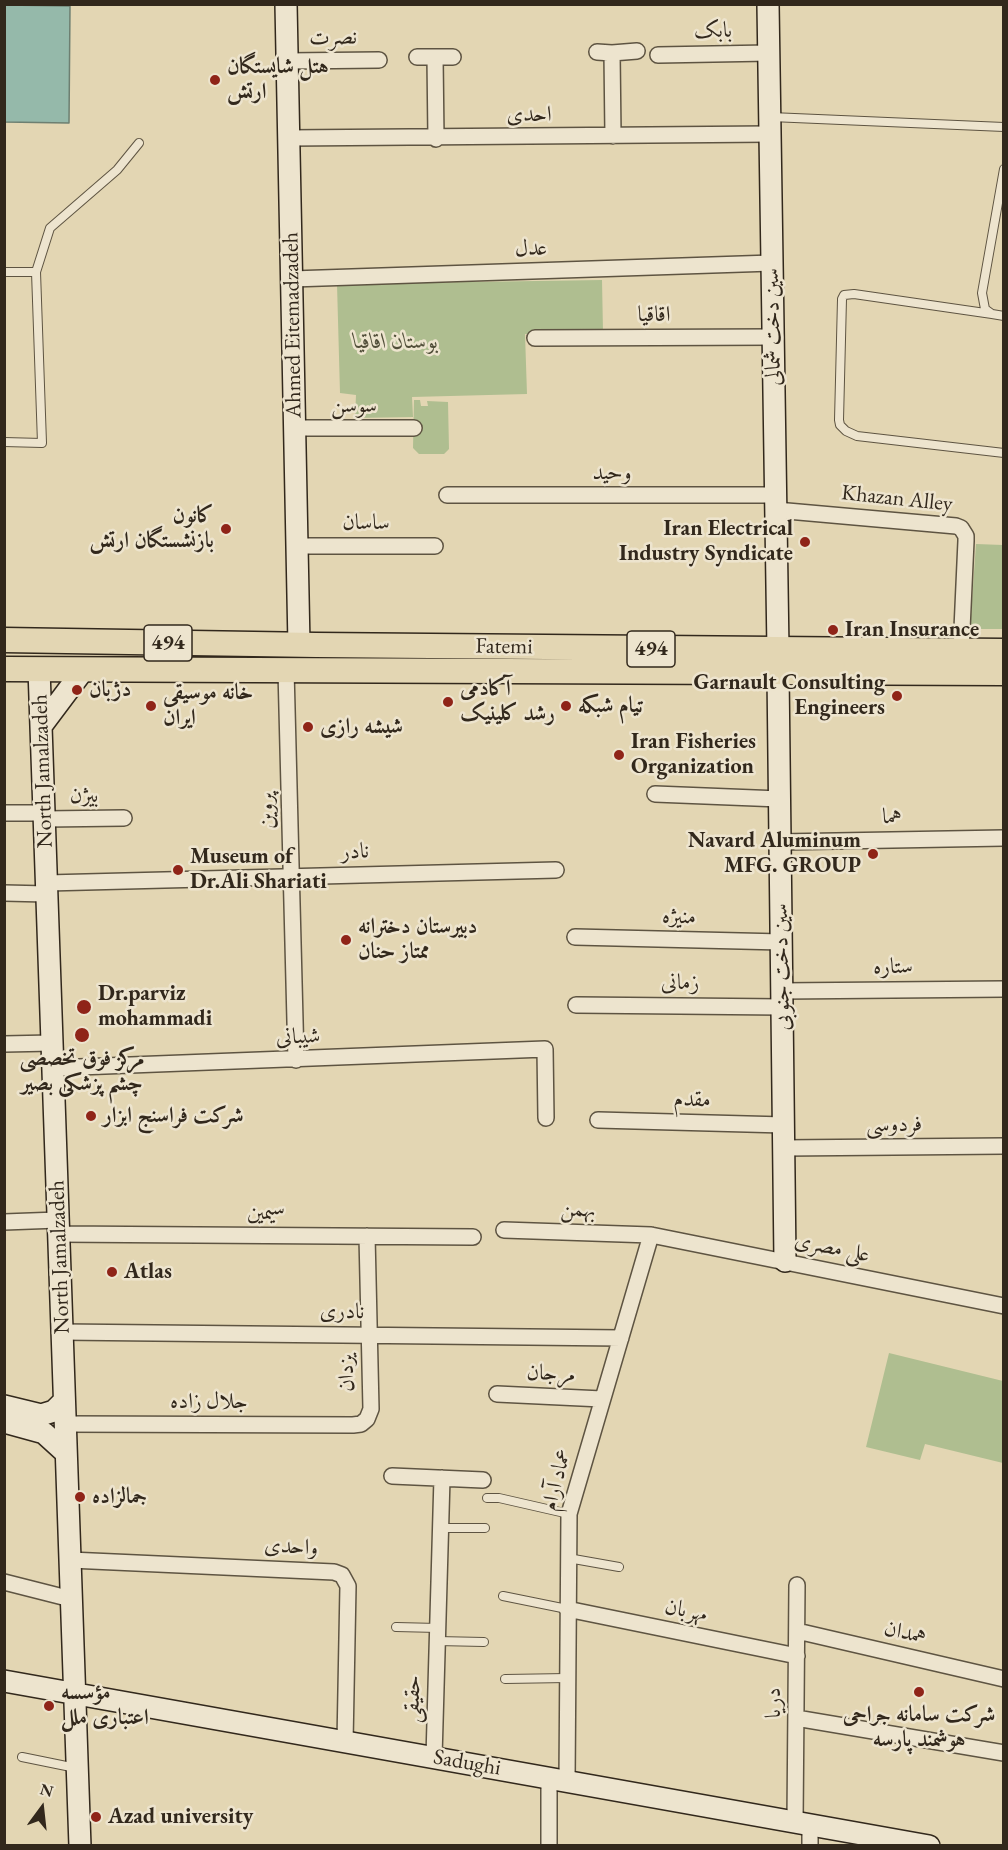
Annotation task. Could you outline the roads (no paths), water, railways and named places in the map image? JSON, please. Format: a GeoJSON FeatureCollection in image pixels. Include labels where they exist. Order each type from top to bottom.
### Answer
{"type":"FeatureCollection","features":[{"type":"Feature","properties":{"kind":"main road","name":"Fatemi"},"geometry":{"type":"LineString","coordinates":[[4,640],[299,645],[778,661],[1004,673]]}},
{"type":"Feature","properties":{"kind":"main road"},"geometry":{"type":"LineString","coordinates":[[38,640],[39,669]]}},
{"type":"Feature","properties":{"kind":"main road"},"geometry":{"type":"LineString","coordinates":[[292,670],[299,645]]}},
{"type":"Feature","properties":{"kind":"main road","name":"Fatemi"},"geometry":{"type":"LineString","coordinates":[[4,669],[292,670],[778,661],[961,651],[1004,651]]}},
{"type":"Feature","properties":{"kind":"street","name":"Ahmed Eitemadzadeh"},"geometry":{"type":"LineString","coordinates":[[286,4],[299,645]]}},
{"type":"Feature","properties":{"kind":"street","name":"سین دخت شمالی"},"geometry":{"type":"LineString","coordinates":[[768,4],[778,661]]}},
{"type":"Feature","properties":{"kind":"street"},"geometry":{"type":"LineString","coordinates":[[613,136],[605,52],[638,51]]}},
{"type":"Feature","properties":{"kind":"street","name":"بابک"},"geometry":{"type":"LineString","coordinates":[[658,55],[769,53]]}},
{"type":"Feature","properties":{"kind":"street"},"geometry":{"type":"LineString","coordinates":[[417,57],[453,57]]}},
{"type":"Feature","properties":{"kind":"street"},"geometry":{"type":"LineString","coordinates":[[435,57],[436,139]]}},
{"type":"Feature","properties":{"kind":"street","name":"نصرت"},"geometry":{"type":"LineString","coordinates":[[288,61],[379,60]]}},
{"type":"Feature","properties":{"kind":"street","name":"احدی"},"geometry":{"type":"LineString","coordinates":[[289,138],[436,139],[613,136],[770,126]]}},
{"type":"Feature","properties":{"kind":"street","name":"عدل"},"geometry":{"type":"LineString","coordinates":[[292,279],[772,263]]}},
{"type":"Feature","properties":{"kind":"street","name":"اقاقیا"},"geometry":{"type":"LineString","coordinates":[[535,338],[773,337]]}},
{"type":"Feature","properties":{"kind":"street","name":"سوسن"},"geometry":{"type":"LineString","coordinates":[[295,428],[414,428]]}},
{"type":"Feature","properties":{"kind":"street","name":"وحید"},"geometry":{"type":"LineString","coordinates":[[447,495],[776,502]]}},
{"type":"Feature","properties":{"kind":"street","name":"Khazan Alley"},"geometry":{"type":"LineString","coordinates":[[776,502],[961,528],[966,541],[961,651]]}},
{"type":"Feature","properties":{"kind":"street","name":"ساسان"},"geometry":{"type":"LineString","coordinates":[[297,546],[435,546]]}},
{"type":"Feature","properties":{"kind":"street","name":"سین دخت جنوبی"},"geometry":{"type":"LineString","coordinates":[[778,661],[786,1261]]}},
{"type":"Feature","properties":{"kind":"street","name":"North Jamalzadeh"},"geometry":{"type":"LineString","coordinates":[[39,669],[77,1768],[84,1845]]}},
{"type":"Feature","properties":{"kind":"street"},"geometry":{"type":"LineString","coordinates":[[42,724],[84,669]]}},
{"type":"Feature","properties":{"kind":"street","name":"پروین"},"geometry":{"type":"LineString","coordinates":[[292,670],[291,877],[296,1060]]}},
{"type":"Feature","properties":{"kind":"street"},"geometry":{"type":"LineString","coordinates":[[655,794],[780,799]]}},
{"type":"Feature","properties":{"kind":"street","name":"بیژن"},"geometry":{"type":"LineString","coordinates":[[4,813],[124,818]]}},
{"type":"Feature","properties":{"kind":"street","name":"هما"},"geometry":{"type":"LineString","coordinates":[[780,842],[1004,838]]}},
{"type":"Feature","properties":{"kind":"street","name":"نادر"},"geometry":{"type":"LineString","coordinates":[[4,893],[47,888],[291,877],[556,870]]}},
{"type":"Feature","properties":{"kind":"street","name":"منیژه"},"geometry":{"type":"LineString","coordinates":[[575,937],[782,942]]}},
{"type":"Feature","properties":{"kind":"street","name":"ستاره"},"geometry":{"type":"LineString","coordinates":[[782,999],[1004,989]]}},
{"type":"Feature","properties":{"kind":"street","name":"زمانی"},"geometry":{"type":"LineString","coordinates":[[576,1005],[782,999]]}},
{"type":"Feature","properties":{"kind":"street"},"geometry":{"type":"LineString","coordinates":[[4,1044],[52,1043]]}},
{"type":"Feature","properties":{"kind":"street","name":"شیبانی"},"geometry":{"type":"LineString","coordinates":[[53,1068],[545,1049],[546,1118]]}},
{"type":"Feature","properties":{"kind":"street","name":"مقدم"},"geometry":{"type":"LineString","coordinates":[[598,1120],[784,1125]]}},
{"type":"Feature","properties":{"kind":"street","name":"فردوسی"},"geometry":{"type":"LineString","coordinates":[[784,1148],[1004,1146]]}},
{"type":"Feature","properties":{"kind":"street","name":"سیمین"},"geometry":{"type":"LineString","coordinates":[[4,1222],[59,1227],[473,1237]]}},
{"type":"Feature","properties":{"kind":"street","name":"بهمن"},"geometry":{"type":"LineString","coordinates":[[504,1230],[651,1235]]}},
{"type":"Feature","properties":{"kind":"street","name":"علی مصری"},"geometry":{"type":"LineString","coordinates":[[651,1235],[1004,1306]]}},
{"type":"Feature","properties":{"kind":"street","name":"عماد آرام"},"geometry":{"type":"LineString","coordinates":[[549,1845],[558,1780],[567,1678],[569,1514],[651,1235]]}},
{"type":"Feature","properties":{"kind":"street","name":"یزدان"},"geometry":{"type":"LineString","coordinates":[[352,1425],[364,1421],[371,1409],[367,1236]]}},
{"type":"Feature","properties":{"kind":"street","name":"نادری"},"geometry":{"type":"LineString","coordinates":[[62,1332],[621,1338]]}},
{"type":"Feature","properties":{"kind":"street","name":"مرجان"},"geometry":{"type":"LineString","coordinates":[[497,1394],[602,1399]]}},
{"type":"Feature","properties":{"kind":"street"},"geometry":{"type":"LineString","coordinates":[[4,1406],[41,1415],[54,1411],[64,1401]]}},
{"type":"Feature","properties":{"kind":"street"},"geometry":{"type":"LineString","coordinates":[[4,1422],[44,1433],[66,1453]]}},
{"type":"Feature","properties":{"kind":"street","name":"جلال زاده"},"geometry":{"type":"LineString","coordinates":[[65,1424],[352,1425]]}},
{"type":"Feature","properties":{"kind":"street"},"geometry":{"type":"LineString","coordinates":[[392,1476],[483,1480]]}},
{"type":"Feature","properties":{"kind":"street","name":"حقیقی"},"geometry":{"type":"LineString","coordinates":[[434,1757],[442,1478]]}},
{"type":"Feature","properties":{"kind":"street","name":"واحدی"},"geometry":{"type":"LineString","coordinates":[[70,1560],[334,1572],[342,1575],[348,1586],[345,1742]]}},
{"type":"Feature","properties":{"kind":"street"},"geometry":{"type":"LineString","coordinates":[[4,1582],[71,1599]]}},
{"type":"Feature","properties":{"kind":"street","name":"دریا"},"geometry":{"type":"LineString","coordinates":[[797,1585],[796,1718],[805,1831]]}},
{"type":"Feature","properties":{"kind":"street","name":"مهربان"},"geometry":{"type":"LineString","coordinates":[[567,1609],[797,1656]]}},
{"type":"Feature","properties":{"kind":"street","name":"همدان"},"geometry":{"type":"LineString","coordinates":[[797,1631],[1004,1679]]}},
{"type":"Feature","properties":{"kind":"street","name":"Sadughi"},"geometry":{"type":"LineString","coordinates":[[4,1681],[558,1780],[805,1831],[929,1845]]}},
{"type":"Feature","properties":{"kind":"street"},"geometry":{"type":"LineString","coordinates":[[796,1718],[1004,1753]]}},
{"type":"Feature","properties":{"kind":"lane"},"geometry":{"type":"LineString","coordinates":[[770,126],[1004,127]]}},
{"type":"Feature","properties":{"kind":"lane"},"geometry":{"type":"LineString","coordinates":[[4,442],[42,443],[36,272],[50,228],[117,170],[139,143]]}},
{"type":"Feature","properties":{"kind":"lane"},"geometry":{"type":"LineString","coordinates":[[992,314],[982,303],[982,293],[1004,169]]}},
{"type":"Feature","properties":{"kind":"lane"},"geometry":{"type":"LineString","coordinates":[[4,272],[36,272]]}},
{"type":"Feature","properties":{"kind":"lane"},"geometry":{"type":"LineString","coordinates":[[1004,316],[854,294],[844,295],[842,299],[839,420],[840,425],[846,431],[857,436],[1004,453]]}},
{"type":"Feature","properties":{"kind":"lane"},"geometry":{"type":"LineString","coordinates":[[487,1498],[499,1498],[569,1514]]}},
{"type":"Feature","properties":{"kind":"lane"},"geometry":{"type":"LineString","coordinates":[[440,1528],[485,1528]]}},
{"type":"Feature","properties":{"kind":"lane"},"geometry":{"type":"LineString","coordinates":[[568,1558],[619,1567]]}},
{"type":"Feature","properties":{"kind":"lane"},"geometry":{"type":"LineString","coordinates":[[503,1596],[567,1609]]}},
{"type":"Feature","properties":{"kind":"lane"},"geometry":{"type":"LineString","coordinates":[[396,1627],[484,1641]]}},
{"type":"Feature","properties":{"kind":"lane"},"geometry":{"type":"LineString","coordinates":[[505,1679],[567,1678]]}},
{"type":"Feature","properties":{"kind":"lane"},"geometry":{"type":"LineString","coordinates":[[22,1756],[77,1768]]}},
{"type":"Feature","properties":{"kind":"place","name":"هتل شایستگان ارتش"},"geometry":{"type":"Point","coordinates":[215,80]}},
{"type":"Feature","properties":{"kind":"place","name":"کانون بازنشستگان ارتش"},"geometry":{"type":"Point","coordinates":[226,529]}},
{"type":"Feature","properties":{"kind":"place","name":"Iran Electrical Industry Syndicate"},"geometry":{"type":"Point","coordinates":[805,542]}},
{"type":"Feature","properties":{"kind":"place","name":"Iran Insurance"},"geometry":{"type":"Point","coordinates":[833,630]}},
{"type":"Feature","properties":{"kind":"place","name":"دژبان"},"geometry":{"type":"Point","coordinates":[77,690]}},
{"type":"Feature","properties":{"kind":"place","name":"Garnault Consulting Engineers"},"geometry":{"type":"Point","coordinates":[897,696]}},
{"type":"Feature","properties":{"kind":"place","name":"آکادمی رشد کلینیک"},"geometry":{"type":"Point","coordinates":[448,702]}},
{"type":"Feature","properties":{"kind":"place","name":"خانه موسیقی ایران"},"geometry":{"type":"Point","coordinates":[151,706]}},
{"type":"Feature","properties":{"kind":"place","name":"تیام شبکه"},"geometry":{"type":"Point","coordinates":[566,706]}},
{"type":"Feature","properties":{"kind":"place","name":"شیشه رازی"},"geometry":{"type":"Point","coordinates":[308,727]}},
{"type":"Feature","properties":{"kind":"place","name":"Iran Fisheries Organization"},"geometry":{"type":"Point","coordinates":[619,755]}},
{"type":"Feature","properties":{"kind":"place","name":"Navard Aluminum MFG. GROUP"},"geometry":{"type":"Point","coordinates":[873,854]}},
{"type":"Feature","properties":{"kind":"place","name":"Museum of Dr.Ali Shariati"},"geometry":{"type":"Point","coordinates":[178,870]}},
{"type":"Feature","properties":{"kind":"place","name":"دبیرستان دخترانه ممتاز حنان"},"geometry":{"type":"Point","coordinates":[346,940]}},
{"type":"Feature","properties":{"kind":"place","name":"Dr.parviz mohammadi"},"geometry":{"type":"Point","coordinates":[84,1007]}},
{"type":"Feature","properties":{"kind":"place","name":"مرکز فوق تخصصی چشم پزشکی بصیر"},"geometry":{"type":"Point","coordinates":[82,1035]}},
{"type":"Feature","properties":{"kind":"place","name":"شرکت فراسنج ابزار"},"geometry":{"type":"Point","coordinates":[91,1116]}},
{"type":"Feature","properties":{"kind":"place","name":"Atlas"},"geometry":{"type":"Point","coordinates":[112,1272]}},
{"type":"Feature","properties":{"kind":"place","name":"جمالزاده"},"geometry":{"type":"Point","coordinates":[80,1497]}},
{"type":"Feature","properties":{"kind":"place","name":"شرکت سامانه جراحی هوشمند پارسه"},"geometry":{"type":"Point","coordinates":[919,1692]}},
{"type":"Feature","properties":{"kind":"place","name":"مؤسسه اعتباری ملل"},"geometry":{"type":"Point","coordinates":[49,1706]}},
{"type":"Feature","properties":{"kind":"place","name":"Azad university"},"geometry":{"type":"Point","coordinates":[96,1817]}},
{"type":"Feature","properties":{"kind":"park label","name":"بوستان اقاقیا"},"geometry":{"type":"Point","coordinates":[396,342]}}]}
